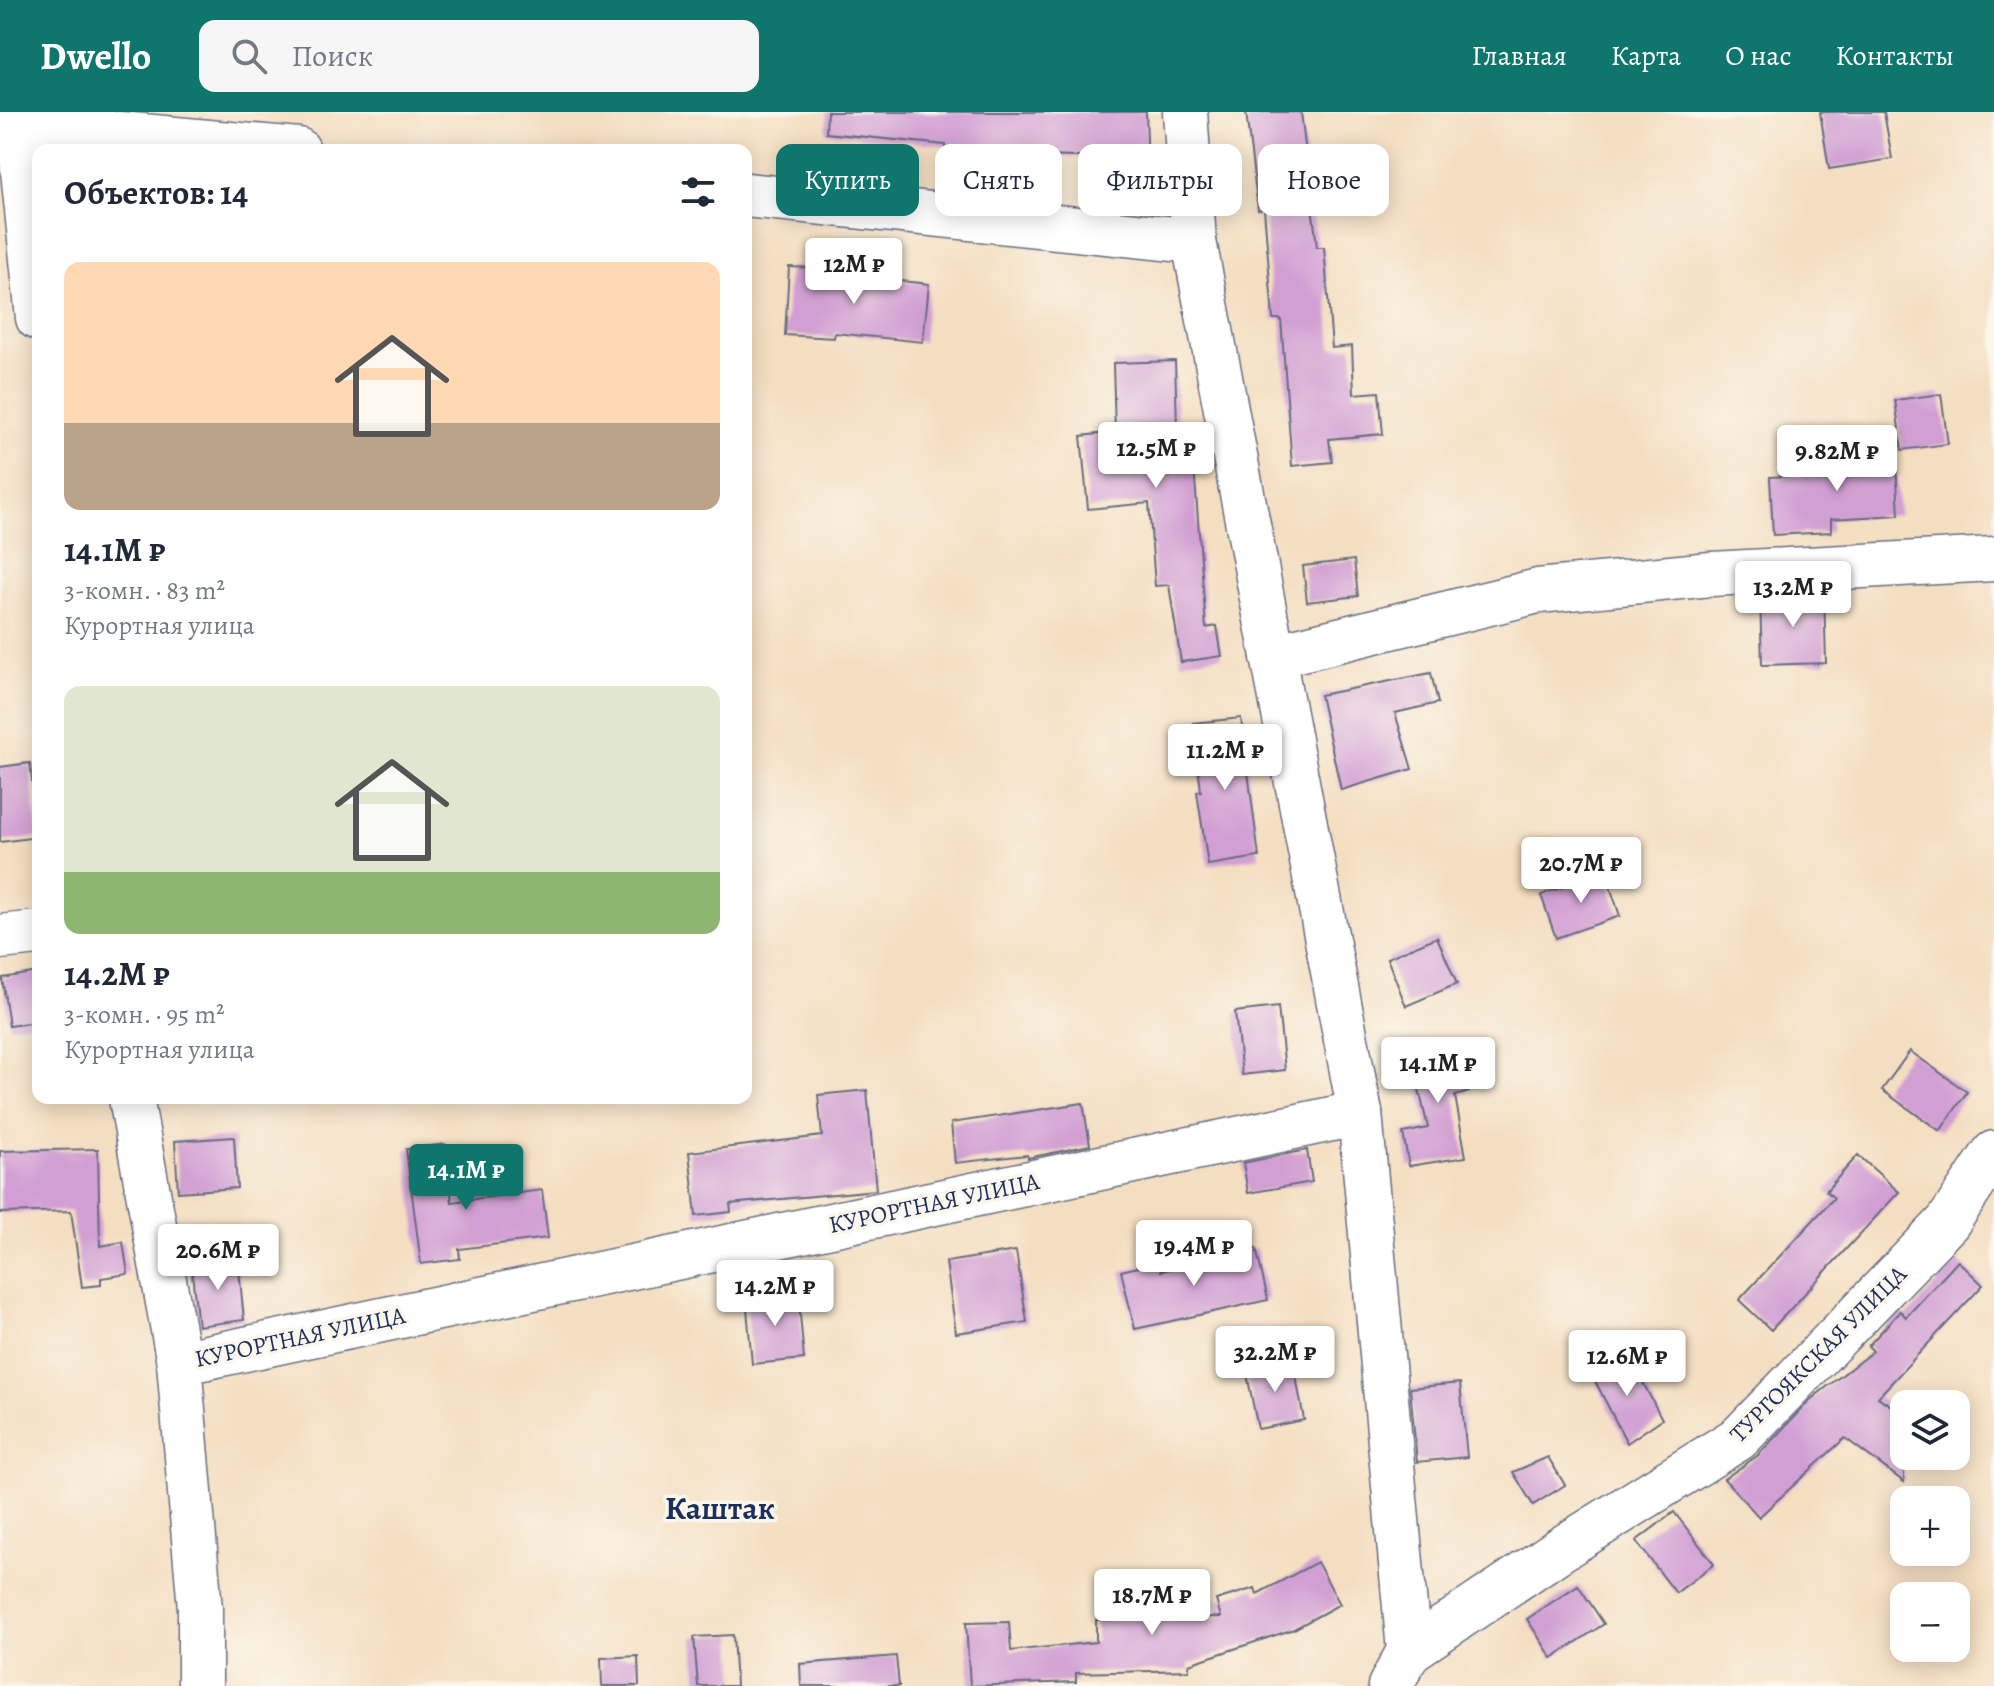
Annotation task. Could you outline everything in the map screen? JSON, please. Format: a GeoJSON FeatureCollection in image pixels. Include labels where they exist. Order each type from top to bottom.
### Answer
{"type":"FeatureCollection","features":[{"type":"Feature","properties":{"kind":"street"},"geometry":{"type":"LineString","coordinates":[[1185,112],[1194,241],[1360,1113],[1399,1669]]}},
{"type":"Feature","properties":{"kind":"street"},"geometry":{"type":"LineString","coordinates":[[32,272],[12,119],[243,144]]}},
{"type":"Feature","properties":{"kind":"street"},"geometry":{"type":"LineString","coordinates":[[752,196],[1194,241]]}},
{"type":"Feature","properties":{"kind":"street"},"geometry":{"type":"LineString","coordinates":[[1273,656],[1538,591],[1711,574],[1994,559]]}},
{"type":"Feature","properties":{"kind":"street"},"geometry":{"type":"LineString","coordinates":[[0,937],[32,934]]}},
{"type":"Feature","properties":{"kind":"street"},"geometry":{"type":"LineString","coordinates":[[132,1104],[179,1363],[200,1609],[200,1686]]}},
{"type":"Feature","properties":{"kind":"street","name":"КУРОРТНАЯ УЛИЦА"},"geometry":{"type":"LineString","coordinates":[[179,1363],[1360,1113]]}},
{"type":"Feature","properties":{"kind":"street","name":"ТУРГОЯКСКАЯ УЛИЦА"},"geometry":{"type":"LineString","coordinates":[[1399,1669],[1561,1549],[1739,1438],[1948,1222],[1994,1153]]}},
{"type":"Feature","properties":{"kind":"building"},"geometry":{"type":"Polygon","coordinates":[[[827,112],[1146,112],[1147,144],[1078,144],[1078,157],[1062,157],[1062,144],[935,144],[826,133],[827,112]]]}},
{"type":"Feature","properties":{"kind":"building"},"geometry":{"type":"Polygon","coordinates":[[[1246,112],[1301,112],[1305,144],[1258,144],[1258,210],[1246,112]]]}},
{"type":"Feature","properties":{"kind":"building"},"geometry":{"type":"Polygon","coordinates":[[[1820,112],[1884,112],[1892,159],[1829,169],[1820,112]]]}},
{"type":"Feature","properties":{"kind":"building"},"geometry":{"type":"Polygon","coordinates":[[[1265,216],[1313,216],[1317,247],[1324,247],[1332,348],[1352,346],[1354,394],[1379,392],[1383,434],[1329,439],[1332,462],[1292,466],[1281,319],[1273,319],[1265,216]]]}},
{"type":"Feature","properties":{"kind":"building"},"geometry":{"type":"Polygon","coordinates":[[[789,267],[838,269],[838,274],[929,284],[923,342],[835,333],[834,338],[785,335],[789,267]]]}},
{"type":"Feature","properties":{"kind":"building"},"geometry":{"type":"Polygon","coordinates":[[[1175,361],[1177,426],[1191,425],[1206,628],[1217,626],[1222,656],[1181,662],[1169,585],[1155,586],[1149,503],[1088,509],[1081,436],[1115,432],[1113,363],[1175,361]]]}},
{"type":"Feature","properties":{"kind":"building"},"geometry":{"type":"Polygon","coordinates":[[[1941,394],[1948,444],[1902,450],[1895,400],[1941,394]]]}},
{"type":"Feature","properties":{"kind":"building"},"geometry":{"type":"Polygon","coordinates":[[[1895,446],[1899,515],[1831,519],[1831,532],[1773,535],[1770,477],[1845,473],[1844,449],[1895,446]]]}},
{"type":"Feature","properties":{"kind":"building"},"geometry":{"type":"Polygon","coordinates":[[[1354,560],[1358,596],[1307,602],[1303,566],[1354,560]]]}},
{"type":"Feature","properties":{"kind":"building"},"geometry":{"type":"Polygon","coordinates":[[[1824,593],[1826,663],[1762,665],[1760,596],[1824,593]]]}},
{"type":"Feature","properties":{"kind":"building"},"geometry":{"type":"Polygon","coordinates":[[[1431,673],[1438,703],[1395,713],[1412,769],[1341,790],[1320,695],[1431,673]]]}},
{"type":"Feature","properties":{"kind":"building"},"geometry":{"type":"Polygon","coordinates":[[[1241,718],[1259,857],[1208,865],[1197,792],[1201,791],[1193,723],[1241,718]]]}},
{"type":"Feature","properties":{"kind":"building"},"geometry":{"type":"Polygon","coordinates":[[[30,763],[32,838],[0,842],[0,767],[30,763]]]}},
{"type":"Feature","properties":{"kind":"building"},"geometry":{"type":"Polygon","coordinates":[[[1605,872],[1620,916],[1556,938],[1541,895],[1605,872]]]}},
{"type":"Feature","properties":{"kind":"building"},"geometry":{"type":"Polygon","coordinates":[[[1437,937],[1457,984],[1406,1006],[1387,958],[1437,937]]]}},
{"type":"Feature","properties":{"kind":"building"},"geometry":{"type":"Polygon","coordinates":[[[32,973],[32,1023],[9,1026],[2,978],[32,973]]]}},
{"type":"Feature","properties":{"kind":"building"},"geometry":{"type":"Polygon","coordinates":[[[1278,1007],[1285,1070],[1242,1075],[1235,1012],[1278,1007]]]}},
{"type":"Feature","properties":{"kind":"building"},"geometry":{"type":"Polygon","coordinates":[[[1456,1040],[1469,1092],[1455,1096],[1466,1157],[1409,1166],[1403,1133],[1428,1128],[1410,1050],[1456,1040]]]}},
{"type":"Feature","properties":{"kind":"building"},"geometry":{"type":"Polygon","coordinates":[[[1910,1051],[1967,1092],[1940,1131],[1882,1090],[1910,1051]]]}},
{"type":"Feature","properties":{"kind":"building"},"geometry":{"type":"Polygon","coordinates":[[[867,1090],[876,1190],[730,1204],[731,1212],[696,1216],[689,1152],[822,1136],[818,1095],[867,1090]]]}},
{"type":"Feature","properties":{"kind":"building"},"geometry":{"type":"Polygon","coordinates":[[[1083,1103],[1090,1145],[1028,1158],[1027,1155],[955,1163],[951,1123],[1083,1103]]]}},
{"type":"Feature","properties":{"kind":"building"},"geometry":{"type":"Polygon","coordinates":[[[234,1137],[237,1188],[178,1192],[175,1141],[234,1137]]]}},
{"type":"Feature","properties":{"kind":"building"},"geometry":{"type":"Polygon","coordinates":[[[445,1144],[452,1202],[542,1190],[548,1238],[459,1249],[460,1259],[421,1264],[406,1149],[445,1144]]]}},
{"type":"Feature","properties":{"kind":"building"},"geometry":{"type":"Polygon","coordinates":[[[98,1149],[100,1246],[123,1242],[128,1274],[101,1278],[101,1285],[82,1287],[71,1211],[0,1213],[0,1151],[98,1149]]]}},
{"type":"Feature","properties":{"kind":"building"},"geometry":{"type":"Polygon","coordinates":[[[1307,1150],[1312,1182],[1248,1193],[1243,1163],[1307,1150]]]}},
{"type":"Feature","properties":{"kind":"building"},"geometry":{"type":"Polygon","coordinates":[[[1858,1155],[1899,1192],[1771,1330],[1739,1300],[1834,1198],[1826,1191],[1858,1155]]]}},
{"type":"Feature","properties":{"kind":"building"},"geometry":{"type":"Polygon","coordinates":[[[1256,1248],[1268,1300],[1135,1329],[1121,1271],[1159,1262],[1161,1271],[1256,1248]]]}},
{"type":"Feature","properties":{"kind":"building"},"geometry":{"type":"Polygon","coordinates":[[[1016,1251],[1027,1322],[956,1333],[946,1262],[1016,1251]]]}},
{"type":"Feature","properties":{"kind":"building"},"geometry":{"type":"Polygon","coordinates":[[[238,1259],[244,1320],[198,1326],[191,1264],[238,1259]]]}},
{"type":"Feature","properties":{"kind":"building"},"geometry":{"type":"Polygon","coordinates":[[[1958,1261],[1983,1285],[1878,1397],[1890,1405],[1890,1470],[1904,1470],[1904,1482],[1845,1438],[1759,1517],[1724,1479],[1757,1456],[1810,1400],[1873,1351],[1868,1346],[1900,1311],[1906,1317],[1958,1261]]]}},
{"type":"Feature","properties":{"kind":"building"},"geometry":{"type":"Polygon","coordinates":[[[798,1292],[804,1359],[752,1364],[746,1297],[798,1292]]]}},
{"type":"Feature","properties":{"kind":"building"},"geometry":{"type":"Polygon","coordinates":[[[1628,1354],[1662,1419],[1627,1443],[1593,1377],[1628,1354]]]}},
{"type":"Feature","properties":{"kind":"building"},"geometry":{"type":"Polygon","coordinates":[[[1293,1360],[1304,1420],[1258,1429],[1246,1369],[1293,1360]]]}},
{"type":"Feature","properties":{"kind":"building"},"geometry":{"type":"Polygon","coordinates":[[[1460,1383],[1467,1457],[1417,1462],[1410,1388],[1460,1383]]]}},
{"type":"Feature","properties":{"kind":"building"},"geometry":{"type":"Polygon","coordinates":[[[1548,1457],[1565,1485],[1533,1505],[1513,1472],[1548,1457]]]}},
{"type":"Feature","properties":{"kind":"building"},"geometry":{"type":"Polygon","coordinates":[[[1674,1512],[1714,1564],[1676,1593],[1636,1541],[1674,1512]]]}},
{"type":"Feature","properties":{"kind":"building"},"geometry":{"type":"Polygon","coordinates":[[[1317,1562],[1340,1604],[1294,1629],[1189,1664],[1189,1670],[1076,1673],[1076,1682],[970,1686],[966,1623],[1009,1622],[1011,1651],[1096,1642],[1096,1620],[1221,1617],[1216,1600],[1255,1588],[1257,1594],[1317,1562]]]}},
{"type":"Feature","properties":{"kind":"building"},"geometry":{"type":"Polygon","coordinates":[[[1578,1585],[1604,1624],[1552,1658],[1527,1619],[1578,1585]]]}},
{"type":"Feature","properties":{"kind":"building"},"geometry":{"type":"Polygon","coordinates":[[[733,1635],[736,1686],[698,1686],[694,1637],[733,1635]]]}},
{"type":"Feature","properties":{"kind":"building"},"geometry":{"type":"Polygon","coordinates":[[[638,1656],[639,1686],[602,1686],[601,1658],[638,1656]]]}},
{"type":"Feature","properties":{"kind":"building"},"geometry":{"type":"Polygon","coordinates":[[[896,1656],[899,1686],[801,1686],[800,1664],[896,1656]]]}},
{"type":"Feature","properties":{"kind":"district","name":"Каштак"},"geometry":{"type":"Point","coordinates":[720,1508]}}]}
